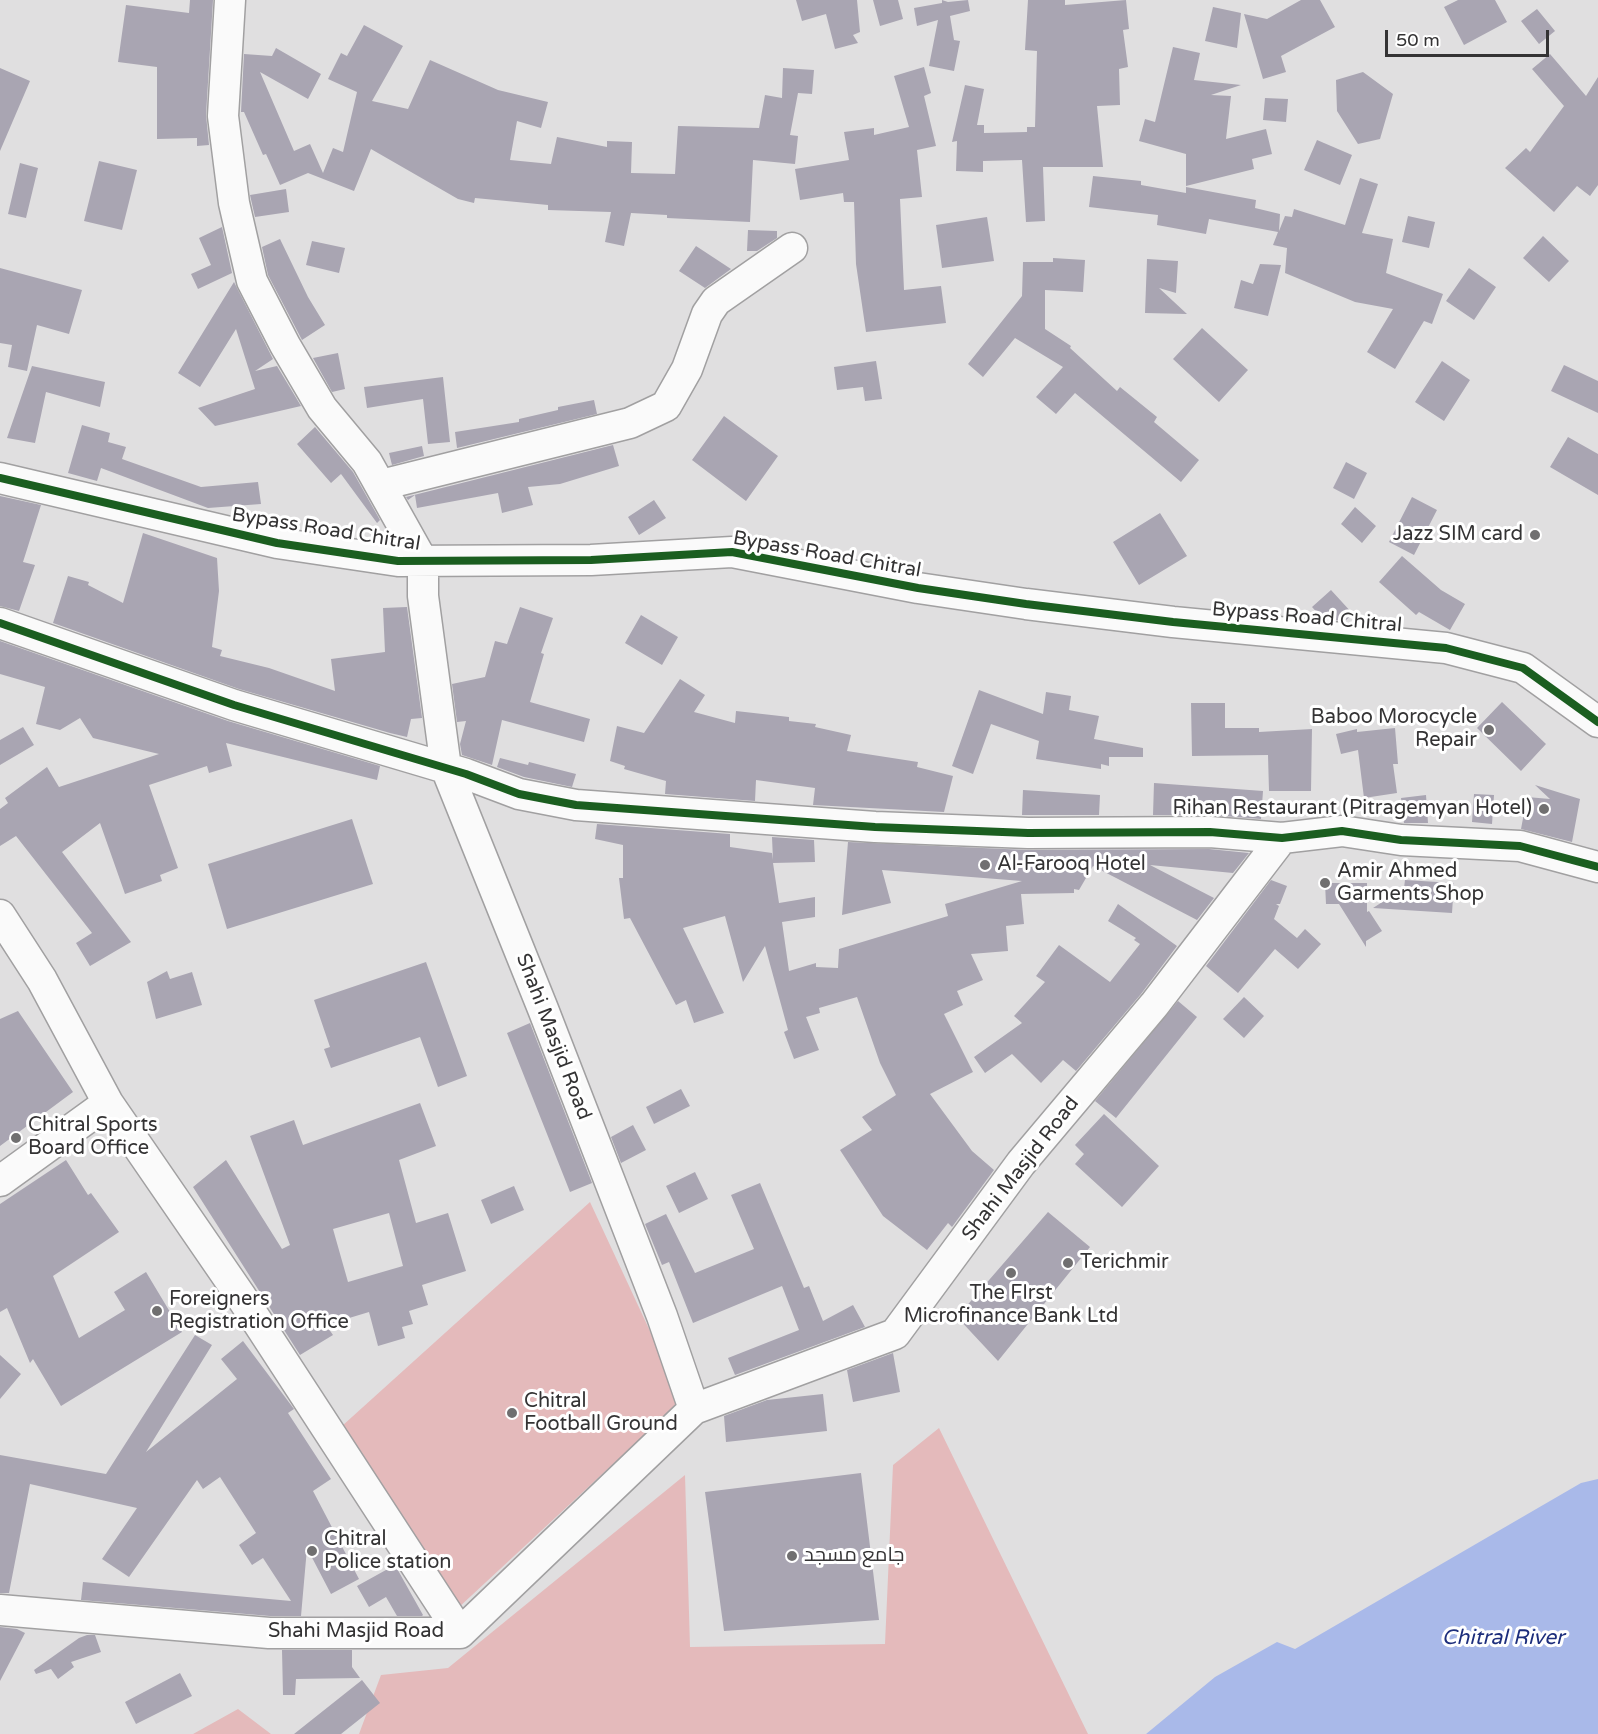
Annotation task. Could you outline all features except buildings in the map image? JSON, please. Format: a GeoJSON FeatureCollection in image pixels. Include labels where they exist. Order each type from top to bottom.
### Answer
{"type":"FeatureCollection","features":[{"type":"Feature","properties":{"kind":"street"},"geometry":{"type":"LineString","coordinates":[[230,0],[223,116],[234,203],[252,281],[285,345],[322,408],[367,462],[423,562]]}},
{"type":"Feature","properties":{"kind":"street"},"geometry":{"type":"LineString","coordinates":[[381,485],[630,423],[666,406],[687,369],[707,314],[716,302],[792,248]]}},
{"type":"Feature","properties":{"kind":"street","name":"Bypass Road Chitral"},"geometry":{"type":"LineString","coordinates":[[0,478],[277,543],[398,561],[591,560],[732,552],[918,588],[1026,604],[1173,622],[1446,648],[1522,668],[1598,722]]}},
{"type":"Feature","properties":{"kind":"street","name":"Shahi Masjid Road"},"geometry":{"type":"LineString","coordinates":[[423,562],[423,596],[446,768],[556,1042],[662,1316],[694,1409]]}},
{"type":"Feature","properties":{"kind":"street"},"geometry":{"type":"LineString","coordinates":[[0,623],[234,705],[446,768],[519,794],[576,805],[875,827],[1028,833],[1210,832],[1282,838],[1342,831],[1401,840],[1520,846],[1598,867]]}},
{"type":"Feature","properties":{"kind":"street","name":"Shahi Masjid Road"},"geometry":{"type":"LineString","coordinates":[[0,1610],[269,1633],[460,1633],[694,1409],[895,1334],[1021,1163],[1154,1005],[1282,838]]}},
{"type":"Feature","properties":{"kind":"street"},"geometry":{"type":"LineString","coordinates":[[0,915],[42,980],[108,1103],[240,1295],[460,1633]]}},
{"type":"Feature","properties":{"kind":"street"},"geometry":{"type":"LineString","coordinates":[[0,1181],[108,1103]]}},
{"type":"Feature","properties":{"kind":"shaded area","name":"Chitral Football Ground"},"geometry":{"type":"Polygon","coordinates":[[[590,1202],[682,1400],[457,1609],[342,1426],[590,1202]]]}},
{"type":"Feature","properties":{"kind":"shaded area"},"geometry":{"type":"Polygon","coordinates":[[[939,1428],[1088,1734],[359,1734],[381,1675],[448,1668],[685,1475],[690,1647],[885,1644],[893,1465],[939,1428]]]}},
{"type":"Feature","properties":{"kind":"shaded area"},"geometry":{"type":"Polygon","coordinates":[[[238,1709],[271,1734],[193,1734],[238,1709]]]}},
{"type":"Feature","properties":{"kind":"water","name":"Chitral River"},"geometry":{"type":"Polygon","coordinates":[[[1598,1479],[1598,1734],[1146,1734],[1215,1677],[1277,1642],[1295,1649],[1581,1483],[1598,1479]]]}},
{"type":"Feature","properties":{"kind":"cycle path"},"geometry":{"type":"LineString","coordinates":[[0,478],[277,543],[398,561],[591,560],[732,552],[918,588],[1026,604],[1173,622],[1446,648],[1523,668],[1598,722]]}},
{"type":"Feature","properties":{"kind":"cycle path"},"geometry":{"type":"LineString","coordinates":[[0,623],[234,705],[466,774],[519,794],[576,805],[875,827],[1028,833],[1210,832],[1282,838],[1342,831],[1401,840],[1520,846],[1598,867]]}},
{"type":"Feature","properties":{"kind":"place","name":"Jazz SIM card"},"geometry":{"type":"Point","coordinates":[1535,535]}},
{"type":"Feature","properties":{"kind":"place","name":"Baboo Morocycle Repair"},"geometry":{"type":"Point","coordinates":[1489,730]}},
{"type":"Feature","properties":{"kind":"place","name":"Rihan Restaurant (Pitragemyan Hotel)"},"geometry":{"type":"Point","coordinates":[1544,809]}},
{"type":"Feature","properties":{"kind":"place","name":"Al-Farooq Hotel"},"geometry":{"type":"Point","coordinates":[985,865]}},
{"type":"Feature","properties":{"kind":"place","name":"Amir Ahmed Garments Shop"},"geometry":{"type":"Point","coordinates":[1325,883]}},
{"type":"Feature","properties":{"kind":"place","name":"Chitral Sports Board Office"},"geometry":{"type":"Point","coordinates":[16,1138]}},
{"type":"Feature","properties":{"kind":"place","name":"Terichmir"},"geometry":{"type":"Point","coordinates":[1068,1263]}},
{"type":"Feature","properties":{"kind":"place","name":"The FIrst Microfinance Bank Ltd"},"geometry":{"type":"Point","coordinates":[1011,1273]}},
{"type":"Feature","properties":{"kind":"place","name":"Foreigners Registration Office"},"geometry":{"type":"Point","coordinates":[157,1311]}},
{"type":"Feature","properties":{"kind":"place","name":"Chitral Football Ground"},"geometry":{"type":"Point","coordinates":[512,1413]}},
{"type":"Feature","properties":{"kind":"place","name":"Chitral Police station"},"geometry":{"type":"Point","coordinates":[312,1551]}},
{"type":"Feature","properties":{"kind":"place","name":"جامع مسجد"},"geometry":{"type":"Point","coordinates":[792,1556]}}]}
